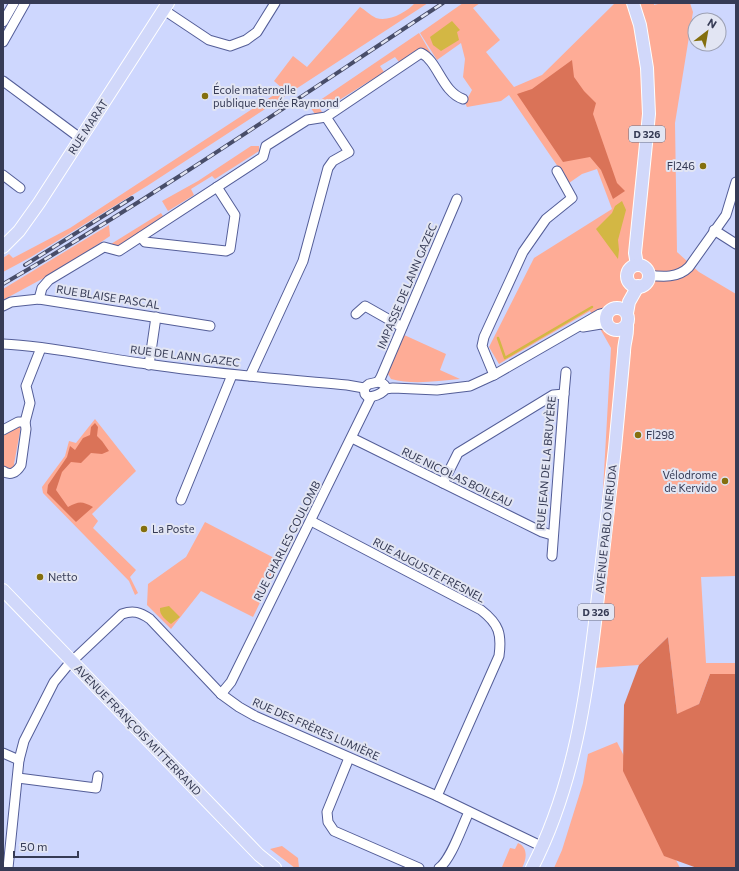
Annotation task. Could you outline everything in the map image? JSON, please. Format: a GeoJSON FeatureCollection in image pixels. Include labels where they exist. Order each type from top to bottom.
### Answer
{"type":"FeatureCollection","features":[{"type":"Feature","properties":{"kind":"main road","name":"D 326"},"geometry":{"type":"LineString","coordinates":[[633,3],[640,25],[646,68],[649,114],[635,253],[637,265]]}},
{"type":"Feature","properties":{"kind":"main road","name":"RUE MARAT"},"geometry":{"type":"LineString","coordinates":[[3,246],[19,231],[40,203],[80,138],[86,131],[166,6]]}},
{"type":"Feature","properties":{"kind":"main road"},"geometry":{"type":"LineString","coordinates":[[637,265],[640,265],[646,269],[648,275],[646,281],[641,286],[634,284],[627,276],[631,267],[637,265]]}},
{"type":"Feature","properties":{"kind":"main road","name":"D 326"},"geometry":{"type":"LineString","coordinates":[[624,348],[628,332],[620,314],[629,302],[634,284]]}},
{"type":"Feature","properties":{"kind":"main road"},"geometry":{"type":"LineString","coordinates":[[620,314],[621,330],[612,328],[606,320],[620,314]]}},
{"type":"Feature","properties":{"kind":"main road","name":"D 326"},"geometry":{"type":"LineString","coordinates":[[612,328],[624,348]]}},
{"type":"Feature","properties":{"kind":"main road","name":"AVENUE PABLO NERUDA"},"geometry":{"type":"LineString","coordinates":[[532,868],[543,847],[569,773],[589,678],[608,517],[624,348]]}},
{"type":"Feature","properties":{"kind":"main road","name":"AVENUE FRANÇOIS MITTERRAND"},"geometry":{"type":"LineString","coordinates":[[3,590],[259,855],[275,868]]}},
{"type":"Feature","properties":{"kind":"street"},"geometry":{"type":"LineString","coordinates":[[3,22],[14,3]]}},
{"type":"Feature","properties":{"kind":"street"},"geometry":{"type":"LineString","coordinates":[[3,42],[25,3]]}},
{"type":"Feature","properties":{"kind":"street"},"geometry":{"type":"LineString","coordinates":[[166,6],[209,40],[230,46],[246,40],[257,32],[275,3]]}},
{"type":"Feature","properties":{"kind":"street"},"geometry":{"type":"LineString","coordinates":[[39,299],[42,288],[49,280],[104,248],[119,251],[263,157],[266,146],[307,120],[326,117],[421,53],[426,56],[444,82],[457,97],[463,99]]}},
{"type":"Feature","properties":{"kind":"street"},"geometry":{"type":"LineString","coordinates":[[3,81],[80,138]]}},
{"type":"Feature","properties":{"kind":"street"},"geometry":{"type":"LineString","coordinates":[[250,376],[303,261],[328,168],[333,161],[349,152],[326,117]]}},
{"type":"Feature","properties":{"kind":"street"},"geometry":{"type":"LineString","coordinates":[[494,375],[482,346],[484,337],[523,252],[546,219],[572,198],[557,171]]}},
{"type":"Feature","properties":{"kind":"street"},"geometry":{"type":"LineString","coordinates":[[3,175],[20,188]]}},
{"type":"Feature","properties":{"kind":"street"},"geometry":{"type":"LineString","coordinates":[[648,275],[667,276],[682,273],[689,267],[726,215],[736,182]]}},
{"type":"Feature","properties":{"kind":"street"},"geometry":{"type":"LineString","coordinates":[[141,237],[145,242],[226,251],[230,249],[235,215],[217,187]]}},
{"type":"Feature","properties":{"kind":"street","name":"IMPASSE DE LANN GAZEC"},"geometry":{"type":"LineString","coordinates":[[378,382],[458,199]]}},
{"type":"Feature","properties":{"kind":"street"},"geometry":{"type":"LineString","coordinates":[[714,230],[736,244]]}},
{"type":"Feature","properties":{"kind":"street","name":"RUE BLAISE PASCAL"},"geometry":{"type":"LineString","coordinates":[[3,306],[11,302],[39,299],[210,326]]}},
{"type":"Feature","properties":{"kind":"street"},"geometry":{"type":"LineString","coordinates":[[356,314],[365,306],[402,327]]}},
{"type":"Feature","properties":{"kind":"street"},"geometry":{"type":"LineString","coordinates":[[385,389],[382,383],[378,382],[369,384],[364,388],[365,394],[368,397],[374,397],[382,393],[385,389],[393,388],[437,390],[470,386],[494,375],[600,314],[620,314]]}},
{"type":"Feature","properties":{"kind":"street"},"geometry":{"type":"LineString","coordinates":[[149,365],[156,317]]}},
{"type":"Feature","properties":{"kind":"street"},"geometry":{"type":"LineString","coordinates":[[572,330],[601,324],[612,328]]}},
{"type":"Feature","properties":{"kind":"street","name":"RUE DE LANN GAZEC"},"geometry":{"type":"LineString","coordinates":[[3,344],[41,348],[149,365],[364,388]]}},
{"type":"Feature","properties":{"kind":"street"},"geometry":{"type":"LineString","coordinates":[[3,471],[7,474],[12,474],[18,470],[20,465],[26,429],[25,422],[30,403],[26,386],[41,348]]}},
{"type":"Feature","properties":{"kind":"street","name":"RUE JEAN DE LA BRUYÈRE"},"geometry":{"type":"LineString","coordinates":[[552,556],[552,535],[566,372]]}},
{"type":"Feature","properties":{"kind":"street"},"geometry":{"type":"LineString","coordinates":[[181,500],[232,375]]}},
{"type":"Feature","properties":{"kind":"street"},"geometry":{"type":"LineString","coordinates":[[443,483],[458,453],[553,395],[564,394]]}},
{"type":"Feature","properties":{"kind":"street","name":"RUE CHARLES COULOMB"},"geometry":{"type":"LineString","coordinates":[[221,694],[231,682],[311,522],[371,397]]}},
{"type":"Feature","properties":{"kind":"street"},"geometry":{"type":"LineString","coordinates":[[3,430],[18,422],[25,422]]}},
{"type":"Feature","properties":{"kind":"street","name":"RUE NICOLAS BOILEAU"},"geometry":{"type":"LineString","coordinates":[[352,438],[542,532],[552,535]]}},
{"type":"Feature","properties":{"kind":"street","name":"RUE AUGUSTE FRESNEL"},"geometry":{"type":"LineString","coordinates":[[311,522],[481,610],[491,618],[499,631],[501,644],[499,656],[437,796]]}},
{"type":"Feature","properties":{"kind":"street","name":"RUE DES FRÈRES LUMIÈRE"},"geometry":{"type":"LineString","coordinates":[[8,868],[7,833],[18,778],[19,760],[24,741],[38,712],[54,682],[72,661],[122,614],[137,611],[150,619],[221,694],[239,707],[255,716],[437,796],[543,847]]}},
{"type":"Feature","properties":{"kind":"street"},"geometry":{"type":"LineString","coordinates":[[3,753],[19,760]]}},
{"type":"Feature","properties":{"kind":"street"},"geometry":{"type":"LineString","coordinates":[[349,758],[327,812],[328,822],[334,831],[419,868]]}},
{"type":"Feature","properties":{"kind":"street"},"geometry":{"type":"LineString","coordinates":[[18,778],[96,788],[98,776]]}},
{"type":"Feature","properties":{"kind":"street"},"geometry":{"type":"LineString","coordinates":[[439,868],[448,858],[469,812]]}},
{"type":"Feature","properties":{"kind":"shaded area"},"geometry":{"type":"Polygon","coordinates":[[[415,3],[428,3],[147,186],[31,257],[3,272],[3,258],[9,254],[13,258],[70,228],[283,89],[274,81],[293,56],[307,67],[360,7],[376,18],[386,19],[403,13],[415,3]]]}},
{"type":"Feature","properties":{"kind":"shaded area"},"geometry":{"type":"Polygon","coordinates":[[[463,3],[480,3],[473,8],[500,40],[486,52],[514,87],[542,75],[615,3],[654,3],[654,5],[662,3],[690,3],[693,12],[687,12],[687,49],[675,123],[677,252],[699,272],[736,294],[736,576],[701,577],[706,663],[736,663],[736,674],[710,674],[699,704],[677,715],[668,637],[639,665],[593,668],[611,348],[590,311],[499,364],[489,347],[534,258],[612,209],[597,169],[582,174],[569,183],[509,95],[501,101],[467,107],[465,103],[472,90],[463,77],[465,59],[461,43],[437,60],[420,33],[463,3]]]}},
{"type":"Feature","properties":{"kind":"shaded area"},"geometry":{"type":"Polygon","coordinates":[[[452,21],[460,30],[457,32],[459,40],[441,51],[433,45],[430,37],[452,21]]]}},
{"type":"Feature","properties":{"kind":"shaded area"},"geometry":{"type":"Polygon","coordinates":[[[419,33],[432,55],[419,50],[415,51],[399,62],[395,57],[380,66],[384,72],[328,107],[324,103],[319,107],[322,112],[315,114],[310,107],[419,33]]]}},
{"type":"Feature","properties":{"kind":"shaded area"},"geometry":{"type":"Polygon","coordinates":[[[572,60],[574,77],[584,91],[596,103],[593,114],[617,183],[625,191],[613,199],[601,170],[590,157],[563,162],[517,94],[532,89],[572,60]]]}},
{"type":"Feature","properties":{"kind":"shaded area"},"geometry":{"type":"Polygon","coordinates":[[[251,146],[259,146],[259,151],[215,179],[212,176],[191,189],[194,195],[168,211],[162,201],[198,181],[251,146]]]}},
{"type":"Feature","properties":{"kind":"shaded area"},"geometry":{"type":"Polygon","coordinates":[[[622,201],[626,210],[618,240],[618,259],[596,229],[612,213],[615,206],[622,201]]]}},
{"type":"Feature","properties":{"kind":"shaded area"},"geometry":{"type":"Polygon","coordinates":[[[161,213],[163,216],[117,247],[111,244],[161,213]]]}},
{"type":"Feature","properties":{"kind":"shaded area"},"geometry":{"type":"Polygon","coordinates":[[[109,225],[110,236],[51,276],[42,279],[3,300],[3,289],[109,225]]]}},
{"type":"Feature","properties":{"kind":"shaded area"},"geometry":{"type":"Polygon","coordinates":[[[402,334],[446,354],[440,370],[460,379],[408,382],[391,379],[388,374],[388,369],[402,334]]]}},
{"type":"Feature","properties":{"kind":"shaded area"},"geometry":{"type":"Polygon","coordinates":[[[95,419],[136,471],[92,514],[98,521],[93,528],[136,570],[130,577],[138,593],[135,595],[129,581],[43,493],[42,487],[65,456],[69,441],[76,443],[95,419]]]}},
{"type":"Feature","properties":{"kind":"shaded area"},"geometry":{"type":"Polygon","coordinates":[[[95,423],[98,427],[97,436],[109,451],[102,454],[91,453],[81,463],[71,462],[62,472],[56,490],[68,507],[80,502],[93,507],[76,522],[47,493],[48,485],[67,457],[70,446],[75,450],[83,438],[90,435],[91,427],[95,423]]]}},
{"type":"Feature","properties":{"kind":"shaded area"},"geometry":{"type":"Polygon","coordinates":[[[21,426],[14,464],[15,468],[8,469],[3,465],[3,435],[21,426]]]}},
{"type":"Feature","properties":{"kind":"shaded area"},"geometry":{"type":"Polygon","coordinates":[[[205,522],[280,561],[253,617],[201,591],[171,629],[147,605],[148,584],[186,557],[205,522]]]}},
{"type":"Feature","properties":{"kind":"shaded area"},"geometry":{"type":"Polygon","coordinates":[[[169,606],[180,617],[171,624],[163,617],[160,611],[160,608],[169,606]]]}},
{"type":"Feature","properties":{"kind":"shaded area"},"geometry":{"type":"Polygon","coordinates":[[[668,637],[677,714],[699,704],[710,674],[736,674],[736,868],[697,868],[664,856],[623,771],[624,705],[639,665],[668,637]]]}},
{"type":"Feature","properties":{"kind":"shaded area"},"geometry":{"type":"Polygon","coordinates":[[[617,742],[680,868],[554,868],[562,850],[583,783],[588,754],[617,742]]]}},
{"type":"Feature","properties":{"kind":"shaded area"},"geometry":{"type":"Polygon","coordinates":[[[518,843],[524,847],[526,854],[522,868],[502,867],[510,848],[515,849],[518,843]]]}},
{"type":"Feature","properties":{"kind":"shaded area"},"geometry":{"type":"Polygon","coordinates":[[[282,846],[298,858],[299,868],[295,868],[270,849],[282,846]]]}},
{"type":"Feature","properties":{"kind":"waterway"},"geometry":{"type":"LineString","coordinates":[[498,338],[505,358],[592,307]]}},
{"type":"Feature","properties":{"kind":"railway"},"geometry":{"type":"LineString","coordinates":[[3,284],[115,217],[170,182],[443,3]]}},
{"type":"Feature","properties":{"kind":"railway"},"geometry":{"type":"LineString","coordinates":[[25,265],[132,198]]}},
{"type":"Feature","properties":{"kind":"place","name":"École maternelle publique Renée Raymond"},"geometry":{"type":"Point","coordinates":[205,96]}},
{"type":"Feature","properties":{"kind":"place","name":"Fl246"},"geometry":{"type":"Point","coordinates":[703,166]}},
{"type":"Feature","properties":{"kind":"place","name":"Fl298"},"geometry":{"type":"Point","coordinates":[638,435]}},
{"type":"Feature","properties":{"kind":"place","name":"Vélodrome de Kervido"},"geometry":{"type":"Point","coordinates":[725,481]}},
{"type":"Feature","properties":{"kind":"place","name":"La Poste"},"geometry":{"type":"Point","coordinates":[144,529]}},
{"type":"Feature","properties":{"kind":"place","name":"Netto"},"geometry":{"type":"Point","coordinates":[40,577]}}]}
